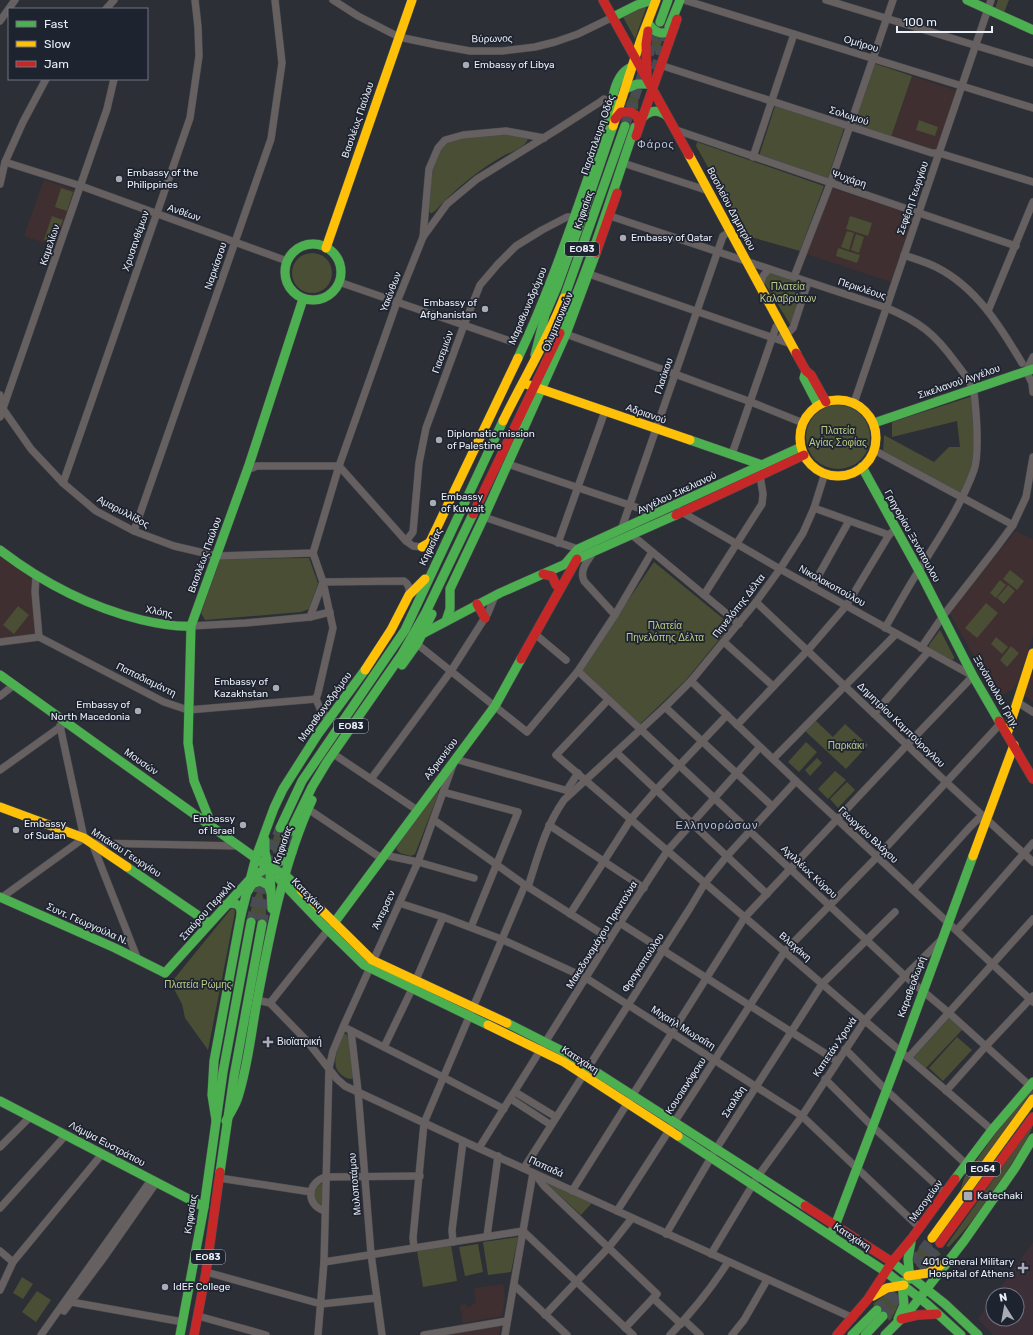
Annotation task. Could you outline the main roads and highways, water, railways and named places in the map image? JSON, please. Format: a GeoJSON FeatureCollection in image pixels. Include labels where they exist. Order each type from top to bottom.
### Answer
{"type":"FeatureCollection","features":[{"type":"Feature","properties":{"kind":"tunnel"},"geometry":{"type":"LineString","coordinates":[[625,126],[659,24]]}},
{"type":"Feature","properties":{"kind":"tunnel"},"geometry":{"type":"LineString","coordinates":[[655,70],[669,27]]}},
{"type":"Feature","properties":{"kind":"tunnel"},"geometry":{"type":"LineString","coordinates":[[251,922],[265,868],[280,828]]}},
{"type":"Feature","properties":{"kind":"tunnel"},"geometry":{"type":"LineString","coordinates":[[273,869],[290,832]]}},
{"type":"Feature","properties":{"kind":"tunnel"},"geometry":{"type":"LineString","coordinates":[[262,924],[269,884]]}},
{"type":"Feature","properties":{"kind":"tunnel"},"geometry":{"type":"LineString","coordinates":[[877,1310],[932,1238]]}},
{"type":"Feature","properties":{"kind":"tunnel"},"geometry":{"type":"LineString","coordinates":[[883,1316],[940,1243]]}},
{"type":"Feature","properties":{"kind":"place","name":"Embassy of Libya"},"geometry":{"type":"Point","coordinates":[466,65]}},
{"type":"Feature","properties":{"kind":"place","name":"Embassy of the Philippines"},"geometry":{"type":"Point","coordinates":[119,179]}},
{"type":"Feature","properties":{"kind":"place","name":"Embassy of Qatar"},"geometry":{"type":"Point","coordinates":[623,238]}},
{"type":"Feature","properties":{"kind":"place","name":"Embassy of Afghanistan"},"geometry":{"type":"Point","coordinates":[485,309]}},
{"type":"Feature","properties":{"kind":"place","name":"Diplomatic mission of Palestine"},"geometry":{"type":"Point","coordinates":[439,440]}},
{"type":"Feature","properties":{"kind":"place","name":"Embassy of Kuwait"},"geometry":{"type":"Point","coordinates":[433,503]}},
{"type":"Feature","properties":{"kind":"place","name":"Embassy of Kazakhstan"},"geometry":{"type":"Point","coordinates":[276,688]}},
{"type":"Feature","properties":{"kind":"place","name":"Embassy of North Macedonia"},"geometry":{"type":"Point","coordinates":[138,711]}},
{"type":"Feature","properties":{"kind":"place","name":"Embassy of Israel"},"geometry":{"type":"Point","coordinates":[243,825]}},
{"type":"Feature","properties":{"kind":"place","name":"Embassy of Sudan"},"geometry":{"type":"Point","coordinates":[16,830]}},
{"type":"Feature","properties":{"kind":"place","name":"Βιοϊατρική"},"geometry":{"type":"Point","coordinates":[268,1042]}},
{"type":"Feature","properties":{"kind":"place","name":"Katechaki"},"geometry":{"type":"Point","coordinates":[968,1196]}},
{"type":"Feature","properties":{"kind":"place","name":"401 General Military Hospital of Athens"},"geometry":{"type":"Point","coordinates":[1023,1268]}},
{"type":"Feature","properties":{"kind":"place","name":"IdEF College"},"geometry":{"type":"Point","coordinates":[165,1287]}},
{"type":"Feature","properties":{"kind":"district","name":"Φάρος"},"geometry":{"type":"Point","coordinates":[656,144]}},
{"type":"Feature","properties":{"kind":"district","name":"Ελληνορώσων"},"geometry":{"type":"Point","coordinates":[717,825]}},
{"type":"Feature","properties":{"kind":"park label","name":"Πλατεία Καλαβρύτων"},"geometry":{"type":"Point","coordinates":[788,292]}},
{"type":"Feature","properties":{"kind":"park label","name":"Πλατεία Αγίας Σοφίας"},"geometry":{"type":"Point","coordinates":[838,436]}},
{"type":"Feature","properties":{"kind":"park label","name":"Πλατεία Πηνελόπης Δέλτα"},"geometry":{"type":"Point","coordinates":[665,632]}},
{"type":"Feature","properties":{"kind":"park label","name":"Παρκάκι"},"geometry":{"type":"Point","coordinates":[846,746]}},
{"type":"Feature","properties":{"kind":"park label","name":"Πλατεία Ρώμης"},"geometry":{"type":"Point","coordinates":[198,985]}}]}
